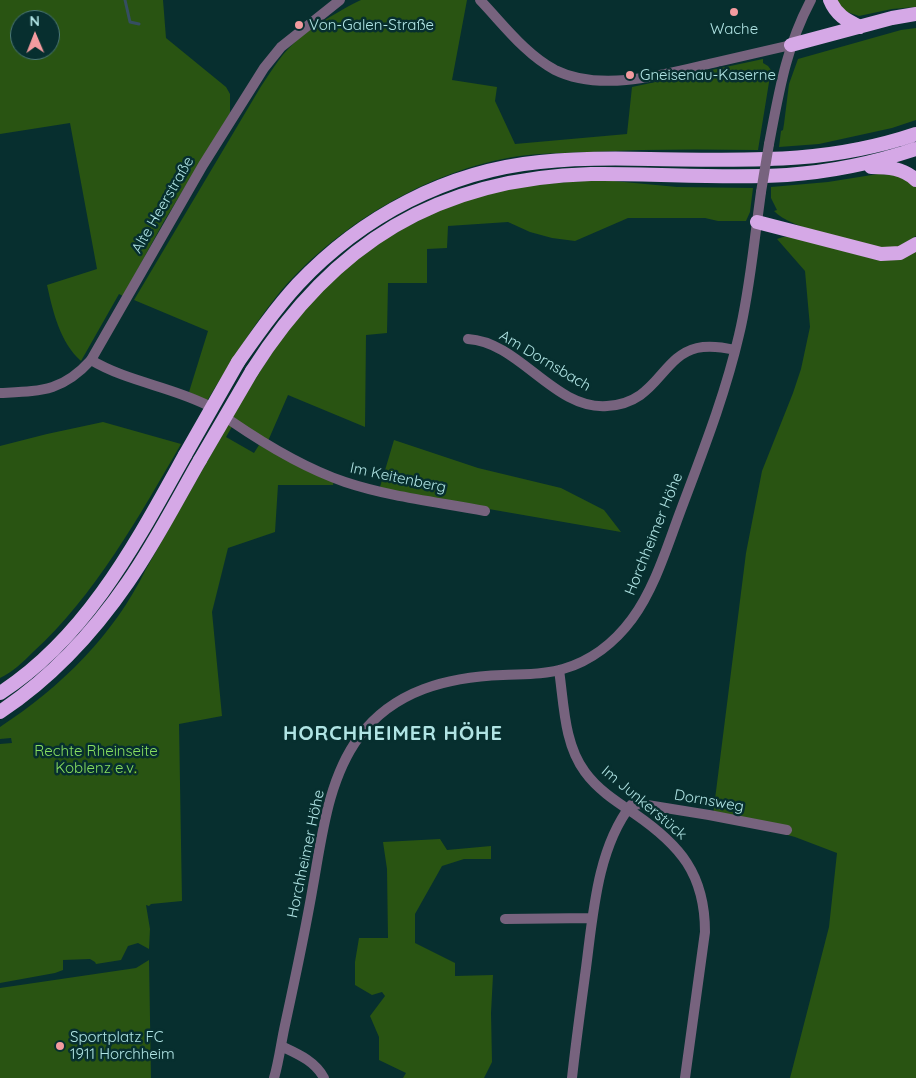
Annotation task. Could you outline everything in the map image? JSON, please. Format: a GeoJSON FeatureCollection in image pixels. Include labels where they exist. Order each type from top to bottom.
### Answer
{"type":"FeatureCollection","features":[{"type":"Feature","properties":{"kind":"highway"},"geometry":{"type":"LineString","coordinates":[[830,0],[839,14],[860,27]]}},
{"type":"Feature","properties":{"kind":"highway"},"geometry":{"type":"LineString","coordinates":[[791,45],[916,14]]}},
{"type":"Feature","properties":{"kind":"highway"},"geometry":{"type":"LineString","coordinates":[[0,693],[36,666],[68,634],[107,586],[135,542],[238,362],[285,299],[328,254],[358,231],[388,212],[426,192],[460,179],[500,168],[559,160],[755,161],[804,158],[853,151],[915,134]]}},
{"type":"Feature","properties":{"kind":"highway"},"geometry":{"type":"LineString","coordinates":[[0,712],[32,689],[57,667],[106,614],[133,575],[252,371],[292,313],[318,284],[350,255],[402,220],[422,210],[469,192],[514,181],[555,176],[617,174],[773,176],[819,172],[855,166],[916,150]]}},
{"type":"Feature","properties":{"kind":"highway"},"geometry":{"type":"LineString","coordinates":[[855,166],[898,169],[916,180]]}},
{"type":"Feature","properties":{"kind":"highway"},"geometry":{"type":"LineString","coordinates":[[757,222],[881,254],[900,253],[916,244]]}},
{"type":"Feature","properties":{"kind":"highway"},"geometry":{"type":"LineString","coordinates":[[0,686],[16,682]]}},
{"type":"Feature","properties":{"kind":"street","name":"Alte Heerstraße"},"geometry":{"type":"LineString","coordinates":[[0,393],[41,390],[58,386],[76,375],[91,360],[203,165],[264,68],[281,47],[340,0]]}},
{"type":"Feature","properties":{"kind":"street"},"geometry":{"type":"LineString","coordinates":[[480,0],[514,37],[546,64],[566,74],[589,79],[614,81],[661,75],[791,45],[796,29],[811,0]]}},
{"type":"Feature","properties":{"kind":"street","name":"Horchheimer Höhe"},"geometry":{"type":"LineString","coordinates":[[274,1078],[303,943],[329,806],[344,762],[359,737],[371,723],[393,705],[409,694],[427,687],[473,677],[559,670],[576,664],[610,643],[636,614],[646,597],[710,429],[735,350],[743,315],[769,144],[791,45]]}},
{"type":"Feature","properties":{"kind":"street","name":"Am Dornsbach"},"geometry":{"type":"LineString","coordinates":[[468,339],[496,347],[559,391],[578,401],[601,407],[626,403],[643,394],[677,358],[692,349],[713,346],[735,350]]}},
{"type":"Feature","properties":{"kind":"street"},"geometry":{"type":"LineString","coordinates":[[91,360],[116,372],[205,404]]}},
{"type":"Feature","properties":{"kind":"street","name":"Im Keitenberg"},"geometry":{"type":"LineString","coordinates":[[231,421],[274,449],[337,479],[390,494],[485,510]]}},
{"type":"Feature","properties":{"kind":"street","name":"Im Junkerstück"},"geometry":{"type":"LineString","coordinates":[[559,670],[568,731],[576,757],[585,772],[596,785],[657,830],[674,846],[694,876],[703,902],[704,942],[685,1078]]}},
{"type":"Feature","properties":{"kind":"street","name":"Dornsweg"},"geometry":{"type":"LineString","coordinates":[[628,810],[631,806],[641,804],[787,830]]}},
{"type":"Feature","properties":{"kind":"street"},"geometry":{"type":"LineString","coordinates":[[572,1078],[592,918],[607,850],[628,810]]}},
{"type":"Feature","properties":{"kind":"street"},"geometry":{"type":"LineString","coordinates":[[505,919],[592,918]]}},
{"type":"Feature","properties":{"kind":"street"},"geometry":{"type":"LineString","coordinates":[[281,1046],[300,1054],[311,1062],[319,1069],[324,1078]]}},
{"type":"Feature","properties":{"kind":"green space"},"geometry":{"type":"Polygon","coordinates":[[[0,0],[163,0],[166,38],[226,87],[230,94],[230,113],[163,223],[123,296],[119,294],[81,361],[68,345],[58,326],[47,285],[97,269],[70,123],[0,134],[0,0]]]}},
{"type":"Feature","properties":{"kind":"green space"},"geometry":{"type":"Polygon","coordinates":[[[361,0],[467,0],[452,80],[497,87],[495,101],[515,144],[627,134],[632,87],[763,59],[763,63],[771,70],[758,150],[694,149],[528,155],[486,163],[418,188],[385,205],[354,225],[325,247],[299,271],[257,322],[207,401],[189,392],[208,331],[134,300],[279,59],[307,32],[361,0]]]}},
{"type":"Feature","properties":{"kind":"green space"},"geometry":{"type":"Polygon","coordinates":[[[835,0],[916,0],[916,7],[892,9],[859,16],[844,11],[835,0]]]}},
{"type":"Feature","properties":{"kind":"green space"},"geometry":{"type":"Polygon","coordinates":[[[916,28],[916,120],[892,128],[819,144],[779,147],[789,84],[798,59],[901,30],[916,28]]]}},
{"type":"Feature","properties":{"kind":"green space"},"geometry":{"type":"Polygon","coordinates":[[[878,174],[898,175],[916,187],[916,236],[896,248],[882,248],[824,234],[794,224],[782,218],[774,211],[777,210],[771,198],[771,187],[828,182],[878,174]]]}},
{"type":"Feature","properties":{"kind":"green space"},"geometry":{"type":"Polygon","coordinates":[[[603,180],[677,187],[753,188],[750,212],[746,221],[718,221],[705,218],[628,218],[575,241],[552,238],[530,232],[508,222],[448,226],[447,248],[427,249],[427,283],[388,283],[387,333],[366,335],[365,427],[288,395],[268,441],[232,418],[267,360],[308,305],[340,272],[376,245],[434,213],[464,200],[493,191],[534,185],[603,180]]]}},
{"type":"Feature","properties":{"kind":"green space"},"geometry":{"type":"Polygon","coordinates":[[[791,237],[874,259],[916,251],[916,1078],[790,1078],[829,927],[837,853],[795,837],[713,815],[746,553],[762,471],[801,369],[810,327],[805,271],[777,239],[791,237]]]}},
{"type":"Feature","properties":{"kind":"green space"},"geometry":{"type":"Polygon","coordinates":[[[103,422],[181,444],[132,527],[96,581],[55,630],[14,670],[0,678],[0,446],[103,422]]]}},
{"type":"Feature","properties":{"kind":"green space","name":"Rechte Rheinseite Koblenz e.v."},"geometry":{"type":"Polygon","coordinates":[[[229,423],[233,425],[226,437],[254,453],[259,445],[334,480],[333,485],[278,485],[275,532],[228,548],[212,612],[222,716],[179,724],[182,901],[146,905],[150,929],[149,949],[138,943],[128,946],[121,960],[96,964],[90,959],[63,960],[63,970],[55,973],[0,983],[0,744],[12,743],[11,738],[0,739],[0,727],[65,677],[84,658],[118,616],[133,593],[229,423]]]}},
{"type":"Feature","properties":{"kind":"green space"},"geometry":{"type":"Polygon","coordinates":[[[394,440],[478,468],[561,488],[604,510],[621,532],[391,492],[380,487],[394,440]]]}},
{"type":"Feature","properties":{"kind":"green space"},"geometry":{"type":"Polygon","coordinates":[[[440,839],[447,850],[491,846],[491,859],[464,859],[442,866],[415,914],[415,943],[455,963],[455,976],[493,975],[491,1013],[492,1062],[484,1078],[403,1078],[406,1073],[379,1060],[379,1037],[370,1016],[385,996],[382,992],[372,995],[355,985],[355,962],[359,938],[388,938],[387,869],[383,842],[440,839]]]}},
{"type":"Feature","properties":{"kind":"green space"},"geometry":{"type":"Polygon","coordinates":[[[149,960],[151,1078],[0,1078],[0,988],[136,968],[149,960]]]}},
{"type":"Feature","properties":{"kind":"waterway"},"geometry":{"type":"LineString","coordinates":[[125,0],[130,22],[139,24]]}},
{"type":"Feature","properties":{"kind":"place","name":"Wache"},"geometry":{"type":"Point","coordinates":[734,12]}},
{"type":"Feature","properties":{"kind":"place","name":"Von-Galen-Straße"},"geometry":{"type":"Point","coordinates":[299,25]}},
{"type":"Feature","properties":{"kind":"place","name":"Gneisenau-Kaserne"},"geometry":{"type":"Point","coordinates":[630,75]}},
{"type":"Feature","properties":{"kind":"place","name":"Sportplatz FC 1911 Horchheim"},"geometry":{"type":"Point","coordinates":[60,1046]}},
{"type":"Feature","properties":{"kind":"district","name":"HORCHHEIMER HÖHE"},"geometry":{"type":"Point","coordinates":[393,734]}}]}
